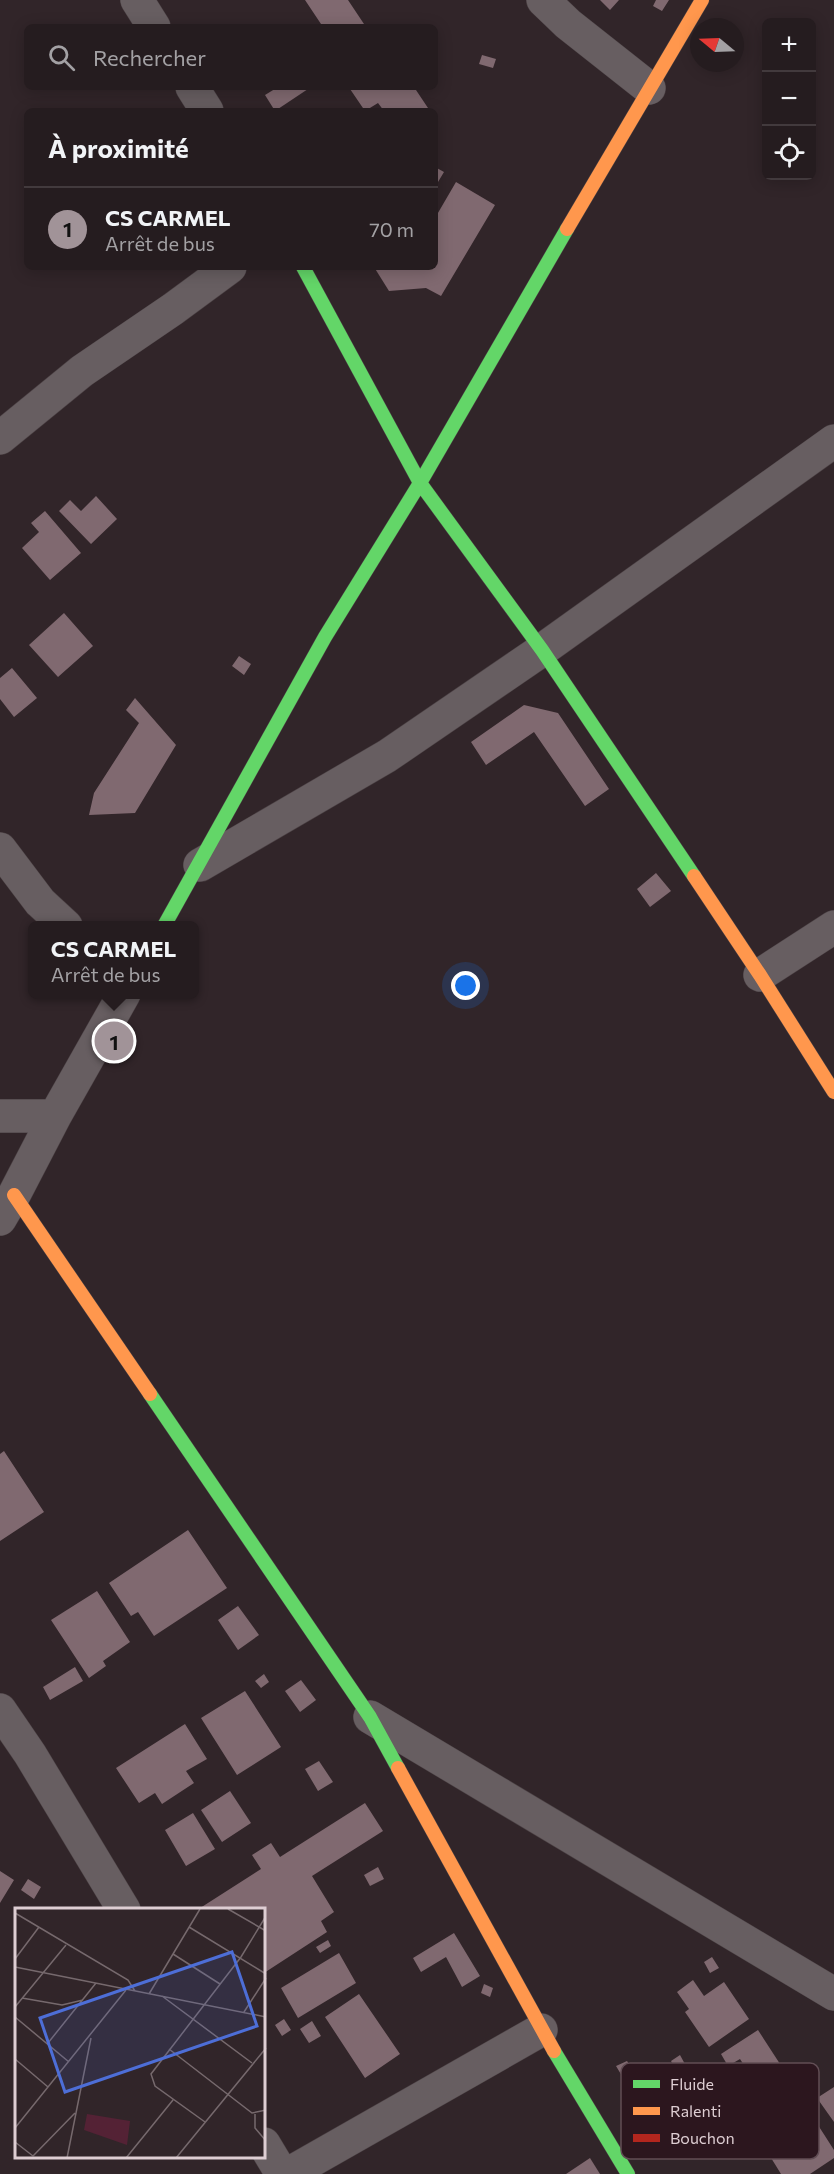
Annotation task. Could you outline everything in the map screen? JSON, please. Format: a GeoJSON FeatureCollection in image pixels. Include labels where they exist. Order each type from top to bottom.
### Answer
{"type":"FeatureCollection","features":[{"type":"Feature","properties":{"kind":"street"},"geometry":{"type":"LineString","coordinates":[[137,0],[152,24]]}},
{"type":"Feature","properties":{"kind":"street"},"geometry":{"type":"LineString","coordinates":[[543,0],[568,24],[649,88]]}},
{"type":"Feature","properties":{"kind":"street"},"geometry":{"type":"LineString","coordinates":[[167,921],[326,637],[420,483],[702,0]]}},
{"type":"Feature","properties":{"kind":"street"},"geometry":{"type":"LineString","coordinates":[[194,90],[205,108]]}},
{"type":"Feature","properties":{"kind":"street"},"geometry":{"type":"LineString","coordinates":[[0,438],[82,371],[226,270]]}},
{"type":"Feature","properties":{"kind":"street"},"geometry":{"type":"LineString","coordinates":[[305,270],[420,483],[542,650],[760,975],[834,1092]]}},
{"type":"Feature","properties":{"kind":"street"},"geometry":{"type":"LineString","coordinates":[[200,865],[387,756],[542,650],[834,441]]}},
{"type":"Feature","properties":{"kind":"street"},"geometry":{"type":"LineString","coordinates":[[0,849],[40,902],[61,921]]}},
{"type":"Feature","properties":{"kind":"street"},"geometry":{"type":"LineString","coordinates":[[760,975],[834,927]]}},
{"type":"Feature","properties":{"kind":"street"},"geometry":{"type":"LineString","coordinates":[[121,999],[7,1207],[370,1718],[541,2030],[628,2174]]}},
{"type":"Feature","properties":{"kind":"street"},"geometry":{"type":"LineString","coordinates":[[0,1116],[55,1116]]}},
{"type":"Feature","properties":{"kind":"street"},"geometry":{"type":"LineString","coordinates":[[0,1710],[30,1754],[123,1908]]}},
{"type":"Feature","properties":{"kind":"street"},"geometry":{"type":"LineString","coordinates":[[370,1718],[834,1994]]}},
{"type":"Feature","properties":{"kind":"street"},"geometry":{"type":"LineString","coordinates":[[288,2174],[541,2030]]}},
{"type":"Feature","properties":{"kind":"street"},"geometry":{"type":"LineString","coordinates":[[266,2147],[282,2174]]}},
{"type":"Feature","properties":{"kind":"building"},"geometry":{"type":"Polygon","coordinates":[[[305,0],[348,0],[364,24],[321,24],[305,0]]]}},
{"type":"Feature","properties":{"kind":"building"},"geometry":{"type":"Polygon","coordinates":[[[600,0],[619,0],[610,10],[600,0]]]}},
{"type":"Feature","properties":{"kind":"building"},"geometry":{"type":"Polygon","coordinates":[[[656,0],[669,0],[662,11],[653,6],[656,0]]]}},
{"type":"Feature","properties":{"kind":"building"},"geometry":{"type":"Polygon","coordinates":[[[482,55],[496,59],[493,68],[479,64],[482,55]]]}},
{"type":"Feature","properties":{"kind":"building"},"geometry":{"type":"Polygon","coordinates":[[[273,90],[306,90],[280,108],[273,108],[265,95],[273,90]]]}},
{"type":"Feature","properties":{"kind":"building"},"geometry":{"type":"Polygon","coordinates":[[[351,90],[416,90],[428,108],[382,108],[378,103],[370,108],[363,108],[351,90]]]}},
{"type":"Feature","properties":{"kind":"building"},"geometry":{"type":"Polygon","coordinates":[[[438,169],[444,172],[438,182],[438,169]]]}},
{"type":"Feature","properties":{"kind":"building"},"geometry":{"type":"Polygon","coordinates":[[[456,182],[495,205],[441,296],[426,288],[389,291],[376,270],[438,270],[438,213],[456,182]]]}},
{"type":"Feature","properties":{"kind":"building"},"geometry":{"type":"Polygon","coordinates":[[[96,496],[117,519],[91,544],[59,511],[70,500],[81,511],[96,496]]]}},
{"type":"Feature","properties":{"kind":"building"},"geometry":{"type":"Polygon","coordinates":[[[45,511],[81,553],[50,580],[22,548],[39,532],[31,523],[45,511]]]}},
{"type":"Feature","properties":{"kind":"building"},"geometry":{"type":"Polygon","coordinates":[[[64,613],[93,646],[58,677],[29,645],[64,613]]]}},
{"type":"Feature","properties":{"kind":"building"},"geometry":{"type":"Polygon","coordinates":[[[239,656],[251,664],[244,675],[232,666],[239,656]]]}},
{"type":"Feature","properties":{"kind":"building"},"geometry":{"type":"Polygon","coordinates":[[[12,668],[37,698],[14,717],[0,699],[0,678],[12,668]]]}},
{"type":"Feature","properties":{"kind":"building"},"geometry":{"type":"Polygon","coordinates":[[[135,698],[176,745],[135,813],[89,815],[94,793],[139,723],[126,710],[135,698]]]}},
{"type":"Feature","properties":{"kind":"building"},"geometry":{"type":"Polygon","coordinates":[[[524,705],[558,713],[609,789],[585,806],[534,732],[486,765],[471,742],[524,705]]]}},
{"type":"Feature","properties":{"kind":"building"},"geometry":{"type":"Polygon","coordinates":[[[656,873],[671,891],[650,907],[637,889],[656,873]]]}},
{"type":"Feature","properties":{"kind":"building"},"geometry":{"type":"Polygon","coordinates":[[[4,1451],[44,1512],[0,1541],[0,1454],[4,1451]]]}},
{"type":"Feature","properties":{"kind":"building"},"geometry":{"type":"Polygon","coordinates":[[[188,1530],[227,1588],[154,1636],[138,1612],[131,1616],[109,1583],[188,1530]]]}},
{"type":"Feature","properties":{"kind":"building"},"geometry":{"type":"Polygon","coordinates":[[[97,1591],[130,1642],[103,1661],[106,1666],[89,1678],[51,1620],[97,1591]]]}},
{"type":"Feature","properties":{"kind":"building"},"geometry":{"type":"Polygon","coordinates":[[[238,1606],[259,1635],[238,1650],[218,1620],[238,1606]]]}},
{"type":"Feature","properties":{"kind":"building"},"geometry":{"type":"Polygon","coordinates":[[[75,1667],[83,1681],[50,1700],[43,1687],[75,1667]]]}},
{"type":"Feature","properties":{"kind":"building"},"geometry":{"type":"Polygon","coordinates":[[[264,1674],[269,1682],[261,1688],[255,1681],[264,1674]]]}},
{"type":"Feature","properties":{"kind":"building"},"geometry":{"type":"Polygon","coordinates":[[[301,1680],[316,1700],[300,1712],[285,1691],[301,1680]]]}},
{"type":"Feature","properties":{"kind":"building"},"geometry":{"type":"Polygon","coordinates":[[[245,1691],[281,1747],[237,1775],[201,1718],[245,1691]]]}},
{"type":"Feature","properties":{"kind":"building"},"geometry":{"type":"Polygon","coordinates":[[[185,1724],[207,1759],[186,1771],[194,1783],[162,1804],[155,1793],[139,1803],[116,1768],[185,1724]]]}},
{"type":"Feature","properties":{"kind":"building"},"geometry":{"type":"Polygon","coordinates":[[[319,1761],[333,1782],[318,1791],[305,1769],[319,1761]]]}},
{"type":"Feature","properties":{"kind":"building"},"geometry":{"type":"Polygon","coordinates":[[[230,1791],[251,1823],[222,1842],[201,1810],[230,1791]]]}},
{"type":"Feature","properties":{"kind":"building"},"geometry":{"type":"Polygon","coordinates":[[[365,1803],[383,1831],[312,1876],[334,1912],[321,1921],[327,1932],[266,1972],[266,1908],[200,1908],[261,1869],[252,1855],[271,1843],[280,1857],[365,1803]]]}},
{"type":"Feature","properties":{"kind":"building"},"geometry":{"type":"Polygon","coordinates":[[[193,1813],[215,1849],[186,1866],[165,1830],[193,1813]]]}},
{"type":"Feature","properties":{"kind":"building"},"geometry":{"type":"Polygon","coordinates":[[[378,1867],[384,1879],[370,1886],[364,1875],[378,1867]]]}},
{"type":"Feature","properties":{"kind":"building"},"geometry":{"type":"Polygon","coordinates":[[[0,1871],[14,1880],[0,1903],[0,1871]]]}},
{"type":"Feature","properties":{"kind":"building"},"geometry":{"type":"Polygon","coordinates":[[[28,1879],[41,1887],[34,1899],[21,1890],[28,1879]]]}},
{"type":"Feature","properties":{"kind":"building"},"geometry":{"type":"Polygon","coordinates":[[[454,1933],[480,1976],[462,1987],[446,1957],[421,1972],[413,1958],[454,1933]]]}},
{"type":"Feature","properties":{"kind":"building"},"geometry":{"type":"Polygon","coordinates":[[[328,1940],[331,1946],[320,1953],[316,1947],[328,1940]]]}},
{"type":"Feature","properties":{"kind":"building"},"geometry":{"type":"Polygon","coordinates":[[[339,1953],[356,1983],[298,2018],[281,1988],[339,1953]]]}},
{"type":"Feature","properties":{"kind":"building"},"geometry":{"type":"Polygon","coordinates":[[[712,1957],[719,1968],[710,1973],[704,1962],[712,1957]]]}},
{"type":"Feature","properties":{"kind":"building"},"geometry":{"type":"Polygon","coordinates":[[[693,1980],[704,1996],[724,1982],[749,2019],[709,2047],[685,2012],[689,2009],[677,1992],[693,1980]]]}},
{"type":"Feature","properties":{"kind":"building"},"geometry":{"type":"Polygon","coordinates":[[[484,1984],[493,1988],[490,1997],[481,1993],[484,1984]]]}},
{"type":"Feature","properties":{"kind":"building"},"geometry":{"type":"Polygon","coordinates":[[[359,1994],[400,2054],[365,2078],[325,2017],[359,1994]]]}},
{"type":"Feature","properties":{"kind":"building"},"geometry":{"type":"Polygon","coordinates":[[[284,2019],[291,2030],[282,2036],[275,2025],[284,2019]]]}},
{"type":"Feature","properties":{"kind":"building"},"geometry":{"type":"Polygon","coordinates":[[[312,2021],[321,2036],[309,2043],[300,2029],[312,2021]]]}},
{"type":"Feature","properties":{"kind":"building"},"geometry":{"type":"Polygon","coordinates":[[[758,2030],[779,2063],[743,2063],[740,2059],[733,2063],[726,2063],[721,2054],[758,2030]]]}},
{"type":"Feature","properties":{"kind":"building"},"geometry":{"type":"Polygon","coordinates":[[[680,2055],[684,2063],[672,2063],[671,2061],[680,2055]]]}},
{"type":"Feature","properties":{"kind":"building"},"geometry":{"type":"Polygon","coordinates":[[[621,2064],[621,2074],[616,2066],[621,2064]]]}},
{"type":"Feature","properties":{"kind":"building"},"geometry":{"type":"Polygon","coordinates":[[[834,2087],[834,2122],[819,2101],[819,2097],[834,2087]]]}},
{"type":"Feature","properties":{"kind":"building"},"geometry":{"type":"Polygon","coordinates":[[[819,2127],[834,2150],[834,2158],[810,2174],[781,2174],[772,2159],[819,2159],[819,2127]]]}},
{"type":"Feature","properties":{"kind":"building"},"geometry":{"type":"Polygon","coordinates":[[[590,2158],[600,2174],[566,2174],[590,2158]]]}},
{"type":"Feature","properties":{"kind":"traffic: fast"},"geometry":{"type":"LineString","coordinates":[[167,921],[325,637],[420,483],[567,229]]}},
{"type":"Feature","properties":{"kind":"traffic: fast"},"geometry":{"type":"LineString","coordinates":[[305,270],[420,483],[542,650],[694,876]]}},
{"type":"Feature","properties":{"kind":"traffic: fast"},"geometry":{"type":"LineString","coordinates":[[150,1394],[370,1717],[398,1768]]}},
{"type":"Feature","properties":{"kind":"traffic: fast"},"geometry":{"type":"LineString","coordinates":[[554,2051],[628,2174]]}},
{"type":"Feature","properties":{"kind":"traffic: slow"},"geometry":{"type":"LineString","coordinates":[[567,229],[702,0]]}},
{"type":"Feature","properties":{"kind":"traffic: slow"},"geometry":{"type":"LineString","coordinates":[[694,876],[834,1092]]}},
{"type":"Feature","properties":{"kind":"traffic: slow"},"geometry":{"type":"LineString","coordinates":[[14,1195],[150,1394]]}},
{"type":"Feature","properties":{"kind":"traffic: slow"},"geometry":{"type":"LineString","coordinates":[[398,1768],[554,2051]]}},
{"type":"Feature","properties":{"kind":"place","name":"CS CARMEL"},"geometry":{"type":"Point","coordinates":[114,1041]}}]}
